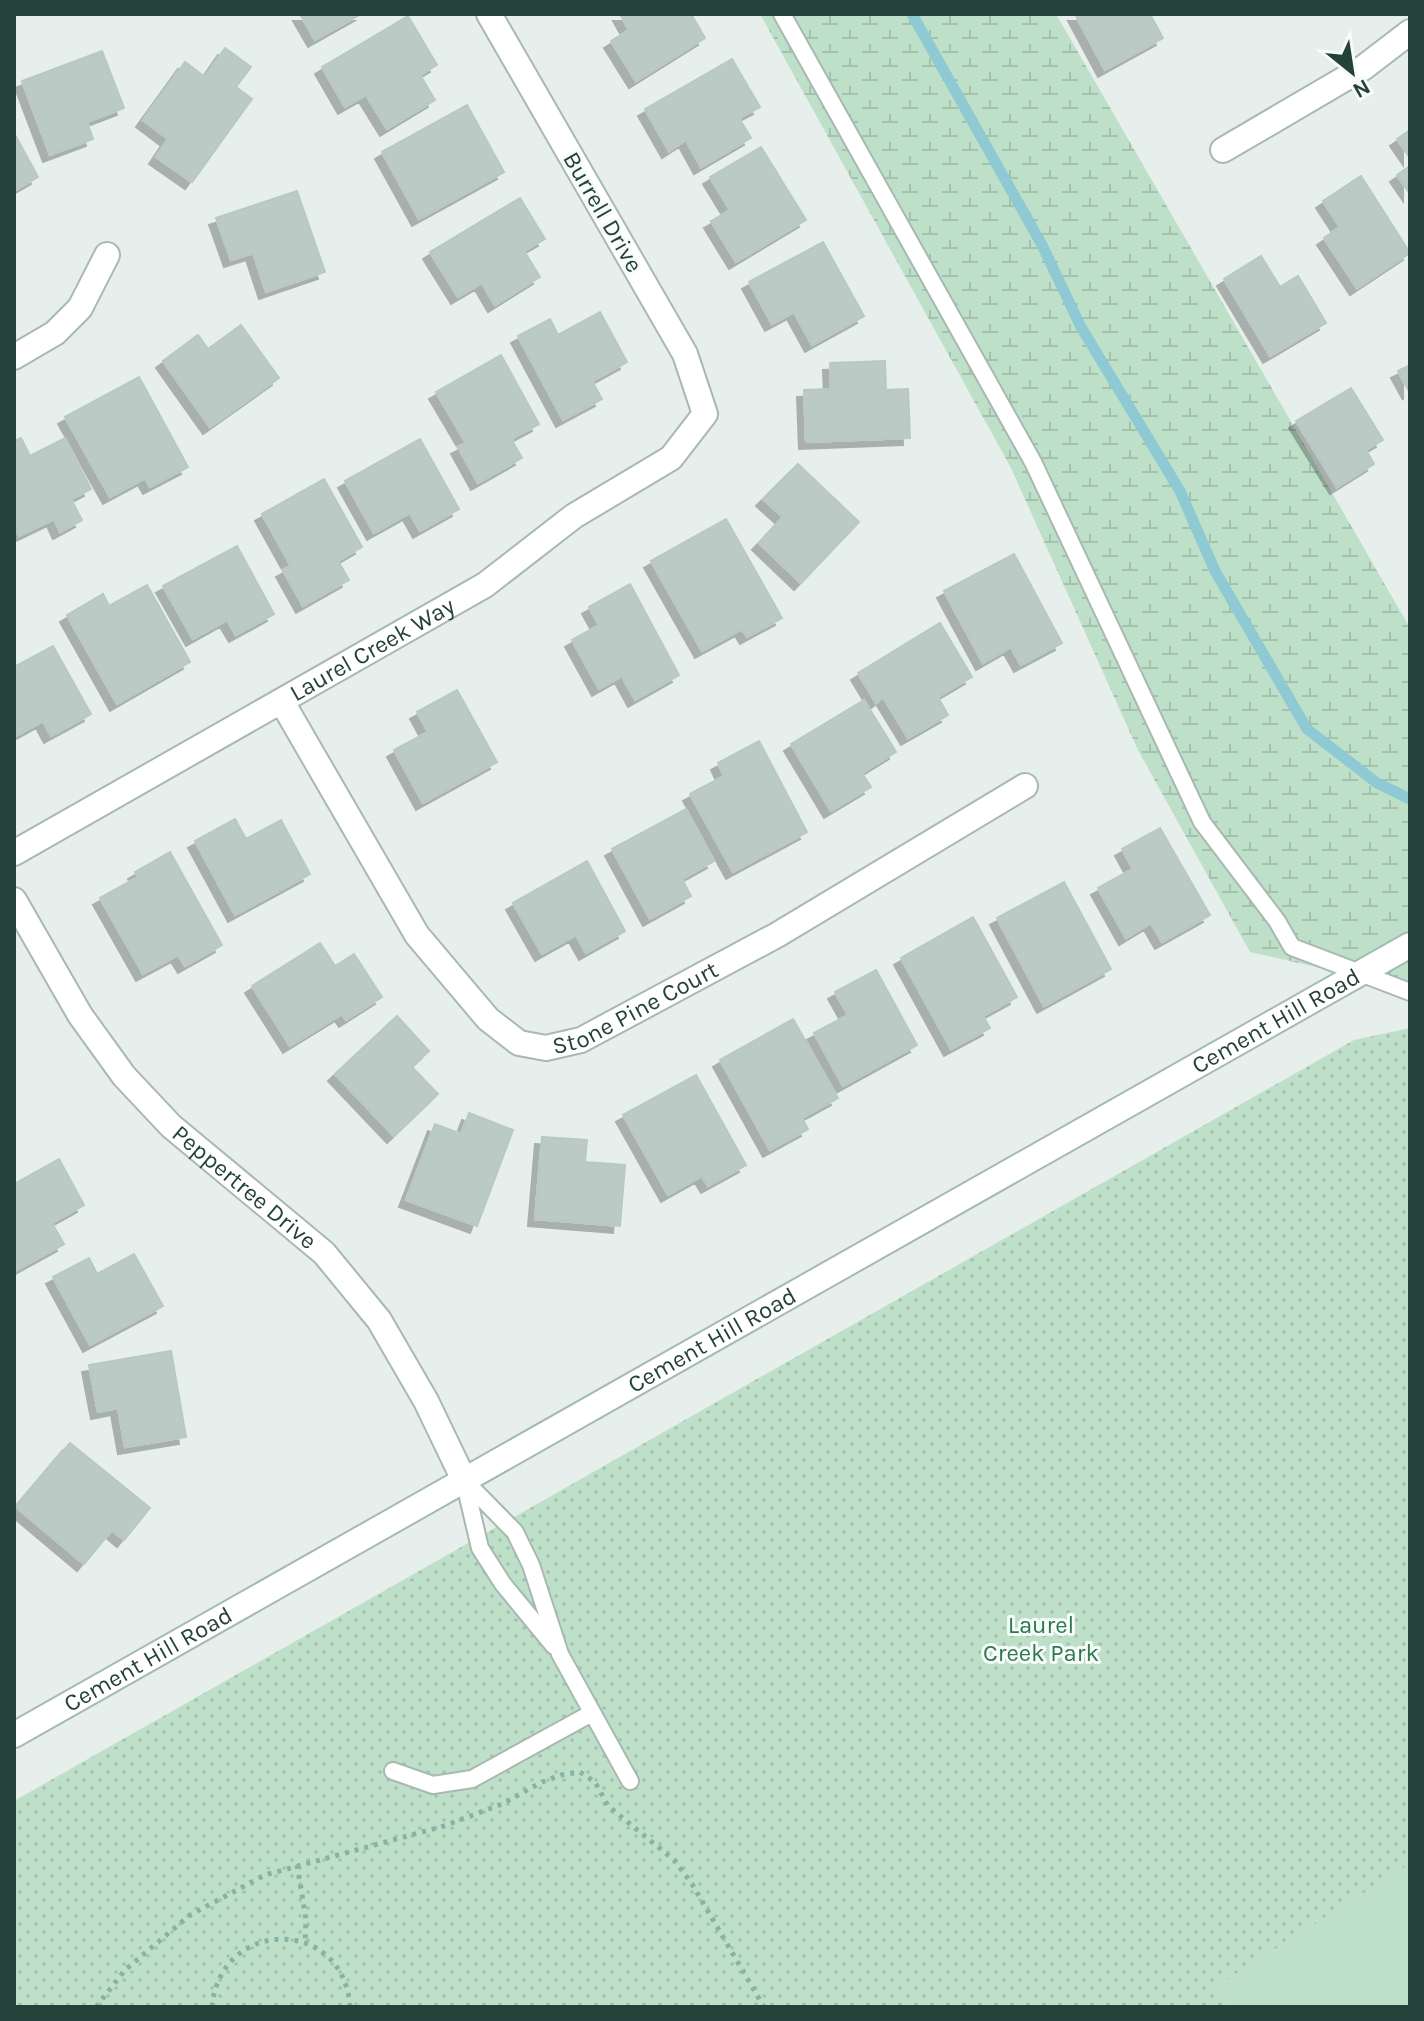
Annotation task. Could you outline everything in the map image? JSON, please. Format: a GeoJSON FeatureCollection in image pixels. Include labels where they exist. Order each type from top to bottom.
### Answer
{"type":"FeatureCollection","features":[{"type":"Feature","properties":{"kind":"street","name":"Burrell Drive"},"geometry":{"type":"LineString","coordinates":[[489,14],[685,354],[705,414]]}},
{"type":"Feature","properties":{"kind":"street"},"geometry":{"type":"LineString","coordinates":[[1223,150],[1363,68],[1410,32]]}},
{"type":"Feature","properties":{"kind":"street"},"geometry":{"type":"LineString","coordinates":[[14,357],[55,333],[80,308],[107,255]]}},
{"type":"Feature","properties":{"kind":"street","name":"Laurel Creek Way"},"geometry":{"type":"LineString","coordinates":[[14,853],[485,585],[574,516],[671,458],[705,414]]}},
{"type":"Feature","properties":{"kind":"street","name":"Stone Pine Court"},"geometry":{"type":"LineString","coordinates":[[282,702],[417,935],[488,1019],[519,1043],[546,1048],[581,1040],[777,935],[1025,786]]}},
{"type":"Feature","properties":{"kind":"street","name":"Peppertree Drive"},"geometry":{"type":"LineString","coordinates":[[14,900],[80,1015],[124,1076],[171,1126],[324,1253],[379,1320],[426,1401],[464,1480]]}},
{"type":"Feature","properties":{"kind":"street","name":"Cement Hill Road"},"geometry":{"type":"LineString","coordinates":[[14,1735],[1410,945]]}},
{"type":"Feature","properties":{"kind":"lane"},"geometry":{"type":"LineString","coordinates":[[782,14],[1033,462],[1202,822],[1277,921],[1292,947],[1410,992]]}},
{"type":"Feature","properties":{"kind":"lane"},"geometry":{"type":"LineString","coordinates":[[464,1480],[480,1548],[503,1584],[560,1654]]}},
{"type":"Feature","properties":{"kind":"lane"},"geometry":{"type":"LineString","coordinates":[[464,1480],[515,1532],[531,1565],[560,1654],[630,1781]]}},
{"type":"Feature","properties":{"kind":"lane"},"geometry":{"type":"LineString","coordinates":[[393,1771],[433,1785],[472,1779],[592,1713]]}},
{"type":"Feature","properties":{"kind":"path"},"geometry":{"type":"LineString","coordinates":[[96,2007],[125,1970],[190,1915],[265,1875],[444,1826],[502,1804],[542,1782],[580,1772],[595,1782],[608,1806],[674,1860],[692,1884],[764,2007]]}},
{"type":"Feature","properties":{"kind":"path"},"geometry":{"type":"LineString","coordinates":[[297,1865],[306,1919],[305,1942]]}},
{"type":"Feature","properties":{"kind":"path"},"geometry":{"type":"LineString","coordinates":[[212,2007],[215,1984],[225,1966],[239,1952],[260,1941],[282,1938],[305,1942],[325,1953],[340,1970],[349,1991],[350,2007]]}},
{"type":"Feature","properties":{"kind":"green space"},"geometry":{"type":"Polygon","coordinates":[[[760,14],[1056,14],[1410,628],[1410,988],[1250,952],[1138,750],[1010,466],[760,14]]]}},
{"type":"Feature","properties":{"kind":"green space","name":"Laurel Creek Park"},"geometry":{"type":"Polygon","coordinates":[[[1410,1028],[1410,1864],[1217,1986],[1231,2007],[14,2007],[14,1801],[1354,1040],[1410,1028]]]}},
{"type":"Feature","properties":{"kind":"green space"},"geometry":{"type":"Polygon","coordinates":[[[1410,1864],[1410,2007],[1231,2007],[1217,1986],[1410,1864]]]}},
{"type":"Feature","properties":{"kind":"building"},"geometry":{"type":"Polygon","coordinates":[[[300,14],[361,14],[315,40],[300,14]]]}},
{"type":"Feature","properties":{"kind":"building"},"geometry":{"type":"Polygon","coordinates":[[[620,14],[691,14],[705,38],[636,81],[611,41],[629,30],[620,14]]]}},
{"type":"Feature","properties":{"kind":"building"},"geometry":{"type":"Polygon","coordinates":[[[1075,14],[1150,14],[1163,38],[1105,70],[1075,14]]]}},
{"type":"Feature","properties":{"kind":"building"},"geometry":{"type":"Polygon","coordinates":[[[408,16],[437,65],[420,75],[435,100],[387,129],[366,95],[345,107],[322,67],[408,16]]]}},
{"type":"Feature","properties":{"kind":"building"},"geometry":{"type":"Polygon","coordinates":[[[225,48],[251,67],[236,87],[252,99],[192,182],[156,157],[168,139],[143,120],[185,62],[205,77],[225,48]]]}},
{"type":"Feature","properties":{"kind":"building"},"geometry":{"type":"Polygon","coordinates":[[[102,51],[124,108],[87,122],[93,139],[50,155],[22,81],[102,51]]]}},
{"type":"Feature","properties":{"kind":"building"},"geometry":{"type":"Polygon","coordinates":[[[732,59],[760,107],[739,118],[751,138],[701,167],[686,140],[669,151],[645,109],[732,59]]]}},
{"type":"Feature","properties":{"kind":"building"},"geometry":{"type":"Polygon","coordinates":[[[467,105],[504,172],[419,219],[382,152],[467,105]]]}},
{"type":"Feature","properties":{"kind":"building"},"geometry":{"type":"Polygon","coordinates":[[[1410,130],[1410,158],[1397,139],[1410,130]]]}},
{"type":"Feature","properties":{"kind":"building"},"geometry":{"type":"Polygon","coordinates":[[[14,133],[38,177],[14,191],[14,133]]]}},
{"type":"Feature","properties":{"kind":"building"},"geometry":{"type":"Polygon","coordinates":[[[761,147],[806,220],[736,262],[711,221],[730,210],[710,177],[761,147]]]}},
{"type":"Feature","properties":{"kind":"building"},"geometry":{"type":"Polygon","coordinates":[[[1410,166],[1410,194],[1397,175],[1410,166]]]}},
{"type":"Feature","properties":{"kind":"building"},"geometry":{"type":"Polygon","coordinates":[[[1361,176],[1410,253],[1357,288],[1324,238],[1340,227],[1323,201],[1361,176]]]}},
{"type":"Feature","properties":{"kind":"building"},"geometry":{"type":"Polygon","coordinates":[[[297,191],[325,272],[266,292],[253,253],[231,260],[216,218],[297,191]]]}},
{"type":"Feature","properties":{"kind":"building"},"geometry":{"type":"Polygon","coordinates":[[[520,198],[545,239],[524,251],[540,277],[495,305],[482,283],[458,297],[430,252],[520,198]]]}},
{"type":"Feature","properties":{"kind":"building"},"geometry":{"type":"Polygon","coordinates":[[[823,242],[864,316],[812,345],[794,312],[772,324],[749,282],[823,242]]]}},
{"type":"Feature","properties":{"kind":"building"},"geometry":{"type":"Polygon","coordinates":[[[1261,256],[1280,287],[1298,276],[1326,323],[1270,356],[1224,279],[1261,256]]]}},
{"type":"Feature","properties":{"kind":"building"},"geometry":{"type":"Polygon","coordinates":[[[600,312],[627,362],[592,381],[602,399],[563,420],[518,336],[550,319],[558,335],[600,312]]]}},
{"type":"Feature","properties":{"kind":"building"},"geometry":{"type":"Polygon","coordinates":[[[241,325],[279,378],[210,427],[163,361],[198,335],[208,349],[241,325]]]}},
{"type":"Feature","properties":{"kind":"building"},"geometry":{"type":"Polygon","coordinates":[[[501,355],[539,424],[511,439],[522,458],[478,483],[458,447],[466,443],[436,392],[501,355]]]}},
{"type":"Feature","properties":{"kind":"building"},"geometry":{"type":"Polygon","coordinates":[[[885,361],[886,390],[908,389],[910,438],[806,442],[804,390],[831,389],[830,363],[885,361]]]}},
{"type":"Feature","properties":{"kind":"building"},"geometry":{"type":"Polygon","coordinates":[[[1410,365],[1410,393],[1398,371],[1410,365]]]}},
{"type":"Feature","properties":{"kind":"building"},"geometry":{"type":"Polygon","coordinates":[[[139,377],[188,467],[150,487],[145,478],[110,497],[65,417],[139,377]]]}},
{"type":"Feature","properties":{"kind":"building"},"geometry":{"type":"Polygon","coordinates":[[[1351,388],[1383,440],[1366,450],[1374,464],[1337,487],[1296,421],[1351,388]]]}},
{"type":"Feature","properties":{"kind":"building"},"geometry":{"type":"Polygon","coordinates":[[[21,438],[30,456],[65,438],[91,489],[71,499],[82,520],[60,532],[54,519],[19,536],[14,526],[14,441],[21,438]]]}},
{"type":"Feature","properties":{"kind":"building"},"geometry":{"type":"Polygon","coordinates":[[[420,439],[459,509],[420,531],[410,513],[374,533],[345,481],[420,439]]]}},
{"type":"Feature","properties":{"kind":"building"},"geometry":{"type":"Polygon","coordinates":[[[798,464],[859,522],[801,583],[759,543],[783,517],[763,499],[798,464]]]}},
{"type":"Feature","properties":{"kind":"building"},"geometry":{"type":"Polygon","coordinates":[[[324,479],[362,547],[338,561],[349,580],[303,606],[283,570],[291,566],[262,514],[324,479]]]}},
{"type":"Feature","properties":{"kind":"building"},"geometry":{"type":"Polygon","coordinates":[[[726,519],[782,618],[747,637],[742,629],[702,651],[651,561],[726,519]]]}},
{"type":"Feature","properties":{"kind":"building"},"geometry":{"type":"Polygon","coordinates":[[[237,546],[274,614],[236,635],[227,620],[193,639],[163,586],[237,546]]]}},
{"type":"Feature","properties":{"kind":"building"},"geometry":{"type":"Polygon","coordinates":[[[1014,554],[1062,643],[1021,665],[1011,647],[983,663],[944,591],[1014,554]]]}},
{"type":"Feature","properties":{"kind":"building"},"geometry":{"type":"Polygon","coordinates":[[[630,584],[679,675],[635,700],[622,676],[599,689],[572,640],[599,625],[589,607],[630,584]]]}},
{"type":"Feature","properties":{"kind":"building"},"geometry":{"type":"Polygon","coordinates":[[[147,585],[190,662],[117,704],[67,615],[103,594],[109,606],[147,585]]]}},
{"type":"Feature","properties":{"kind":"building"},"geometry":{"type":"Polygon","coordinates":[[[940,623],[972,677],[938,697],[948,715],[908,738],[883,697],[876,703],[858,673],[940,623]]]}},
{"type":"Feature","properties":{"kind":"building"},"geometry":{"type":"Polygon","coordinates":[[[53,646],[91,714],[51,736],[43,721],[14,737],[14,667],[53,646]]]}},
{"type":"Feature","properties":{"kind":"building"},"geometry":{"type":"Polygon","coordinates":[[[457,690],[497,762],[423,803],[394,750],[428,732],[417,712],[457,690]]]}},
{"type":"Feature","properties":{"kind":"building"},"geometry":{"type":"Polygon","coordinates":[[[864,700],[896,752],[862,773],[871,787],[831,811],[791,744],[864,700]]]}},
{"type":"Feature","properties":{"kind":"building"},"geometry":{"type":"Polygon","coordinates":[[[759,741],[807,832],[733,872],[690,794],[724,776],[718,763],[759,741]]]}},
{"type":"Feature","properties":{"kind":"building"},"geometry":{"type":"Polygon","coordinates":[[[686,809],[714,861],[682,879],[691,896],[650,919],[612,849],[686,809]]]}},
{"type":"Feature","properties":{"kind":"building"},"geometry":{"type":"Polygon","coordinates":[[[235,819],[246,839],[281,820],[310,874],[235,915],[195,841],[235,819]]]}},
{"type":"Feature","properties":{"kind":"building"},"geometry":{"type":"Polygon","coordinates":[[[1160,828],[1210,915],[1162,942],[1151,923],[1126,938],[1098,888],[1133,869],[1122,849],[1160,828]]]}},
{"type":"Feature","properties":{"kind":"building"},"geometry":{"type":"Polygon","coordinates":[[[170,852],[222,945],[185,966],[178,955],[143,974],[100,898],[138,877],[135,872],[170,852]]]}},
{"type":"Feature","properties":{"kind":"building"},"geometry":{"type":"Polygon","coordinates":[[[587,861],[625,931],[586,953],[576,935],[542,954],[513,903],[587,861]]]}},
{"type":"Feature","properties":{"kind":"building"},"geometry":{"type":"Polygon","coordinates":[[[1064,882],[1111,969],[1044,1006],[997,918],[1064,882]]]}},
{"type":"Feature","properties":{"kind":"building"},"geometry":{"type":"Polygon","coordinates":[[[973,917],[1017,997],[983,1016],[990,1028],[951,1049],[901,958],[973,917]]]}},
{"type":"Feature","properties":{"kind":"building"},"geometry":{"type":"Polygon","coordinates":[[[320,943],[335,966],[354,954],[382,997],[346,1020],[342,1014],[290,1046],[252,986],[320,943]]]}},
{"type":"Feature","properties":{"kind":"building"},"geometry":{"type":"Polygon","coordinates":[[[876,970],[917,1045],[843,1086],[814,1033],[848,1015],[835,992],[876,970]]]}},
{"type":"Feature","properties":{"kind":"building"},"geometry":{"type":"Polygon","coordinates":[[[397,1016],[429,1051],[412,1067],[438,1094],[394,1136],[335,1074],[397,1016]]]}},
{"type":"Feature","properties":{"kind":"building"},"geometry":{"type":"Polygon","coordinates":[[[793,1019],[838,1098],[802,1118],[808,1129],[770,1150],[720,1060],[793,1019]]]}},
{"type":"Feature","properties":{"kind":"building"},"geometry":{"type":"Polygon","coordinates":[[[696,1075],[746,1165],[708,1186],[702,1176],[668,1195],[623,1115],[696,1075]]]}},
{"type":"Feature","properties":{"kind":"building"},"geometry":{"type":"Polygon","coordinates":[[[469,1113],[513,1130],[477,1226],[406,1200],[435,1124],[461,1134],[469,1113]]]}},
{"type":"Feature","properties":{"kind":"building"},"geometry":{"type":"Polygon","coordinates":[[[542,1137],[587,1140],[585,1162],[625,1165],[620,1226],[535,1219],[542,1137]]]}},
{"type":"Feature","properties":{"kind":"building"},"geometry":{"type":"Polygon","coordinates":[[[59,1159],[84,1205],[52,1223],[64,1244],[15,1271],[14,1184],[59,1159]]]}},
{"type":"Feature","properties":{"kind":"building"},"geometry":{"type":"Polygon","coordinates":[[[134,1254],[163,1306],[90,1345],[53,1277],[89,1258],[97,1274],[134,1254]]]}},
{"type":"Feature","properties":{"kind":"building"},"geometry":{"type":"Polygon","coordinates":[[[171,1351],[186,1437],[125,1447],[118,1408],[98,1412],[89,1365],[171,1351]]]}},
{"type":"Feature","properties":{"kind":"building"},"geometry":{"type":"Polygon","coordinates":[[[70,1443],[150,1508],[124,1540],[112,1530],[84,1564],[16,1507],[70,1443]]]}},
{"type":"Feature","properties":{"kind":"waterway"},"geometry":{"type":"LineString","coordinates":[[912,14],[1042,245],[1081,327],[1180,491],[1215,571],[1307,729],[1377,783],[1410,799]]}}]}
